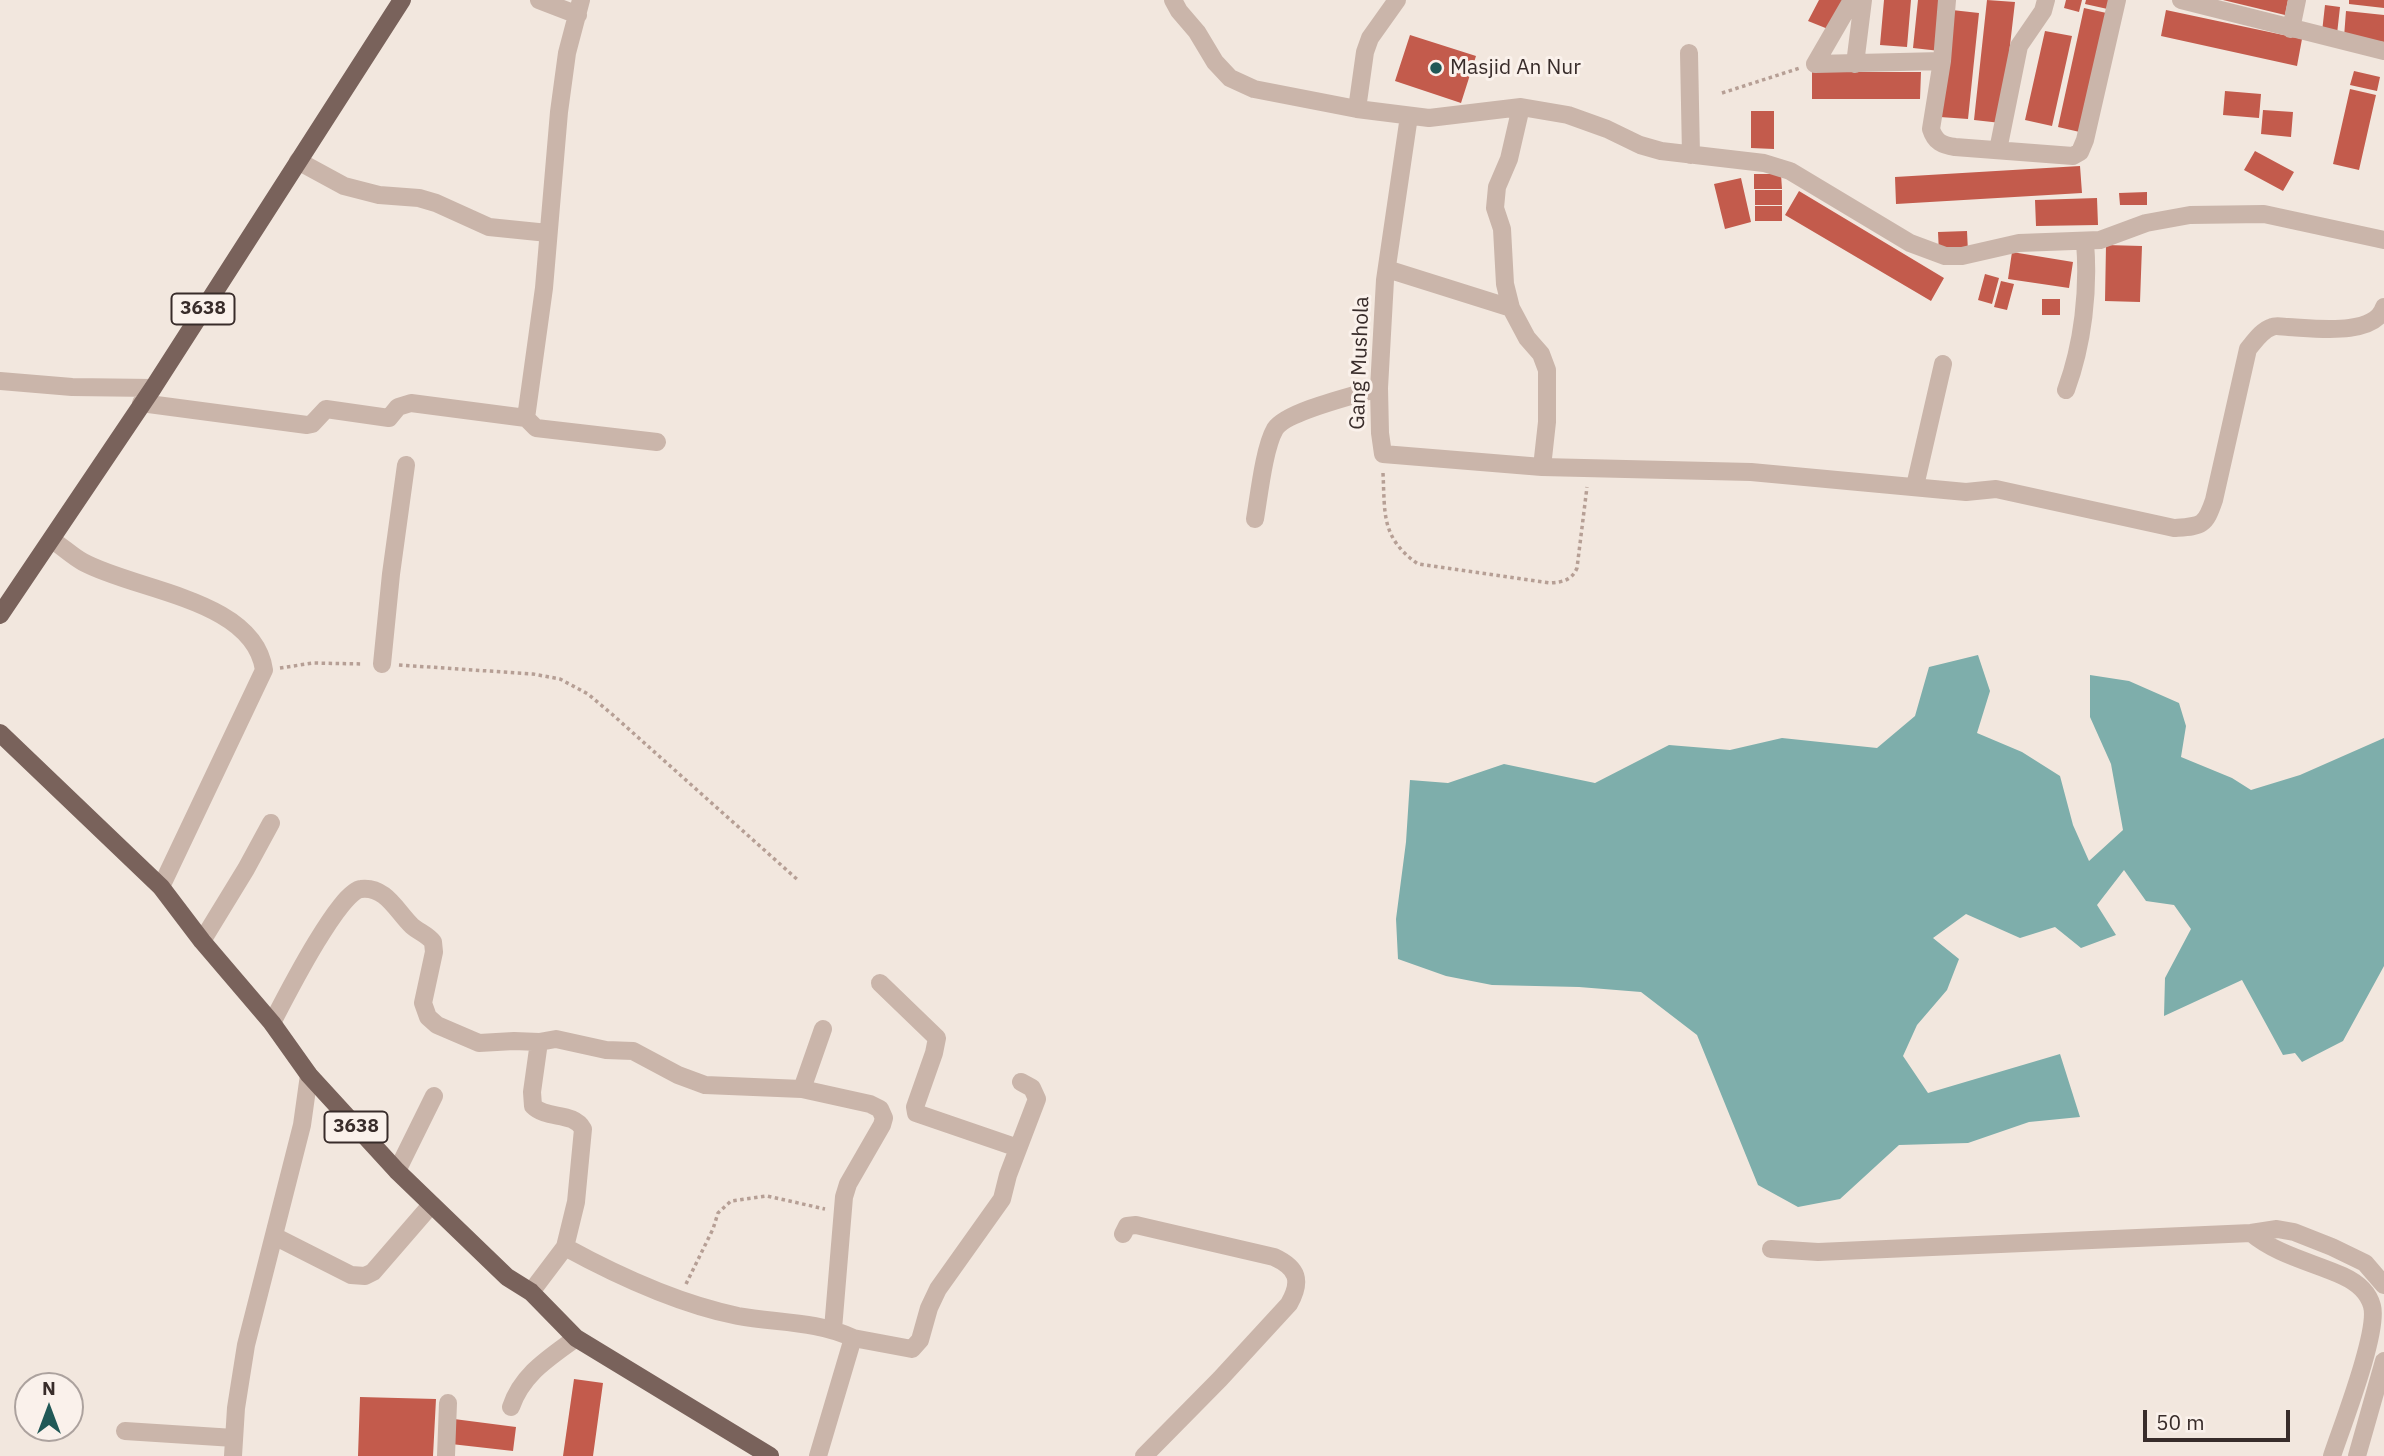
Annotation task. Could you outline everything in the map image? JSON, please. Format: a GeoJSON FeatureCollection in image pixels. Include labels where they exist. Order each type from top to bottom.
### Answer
{"type":"FeatureCollection","features":[{"type":"Feature","properties":{"kind":"main road","name":"3638"},"geometry":{"type":"LineString","coordinates":[[0,615],[153,388],[402,0]]}},
{"type":"Feature","properties":{"kind":"main road","name":"3638"},"geometry":{"type":"LineString","coordinates":[[0,733],[161,887],[202,941],[272,1023],[309,1075],[397,1171],[507,1277],[531,1292],[576,1338],[770,1456]]}},
{"type":"Feature","properties":{"kind":"street"},"geometry":{"type":"LineString","coordinates":[[526,418],[544,288],[559,112],[567,53],[580,7],[539,0]]}},
{"type":"Feature","properties":{"kind":"street"},"geometry":{"type":"LineString","coordinates":[[1173,0],[1215,62],[1230,78],[1254,89],[1357,109],[1429,118],[1521,107],[1568,115],[1640,145],[1691,155],[1764,163],[1790,171],[1910,243],[1945,256],[1962,256],[2019,243],[2085,242],[2122,233],[2146,223],[2190,215],[2264,214],[2384,240]]}},
{"type":"Feature","properties":{"kind":"street"},"geometry":{"type":"LineString","coordinates":[[1357,109],[1365,52],[1370,38],[1397,0]]}},
{"type":"Feature","properties":{"kind":"street"},"geometry":{"type":"LineString","coordinates":[[1815,64],[1852,0]]}},
{"type":"Feature","properties":{"kind":"street"},"geometry":{"type":"LineString","coordinates":[[1855,64],[1863,0]]}},
{"type":"Feature","properties":{"kind":"street"},"geometry":{"type":"LineString","coordinates":[[1947,0],[1942,61],[1931,129],[1933,136],[1946,145],[2073,156],[2080,152],[2085,140],[2117,0]]}},
{"type":"Feature","properties":{"kind":"street"},"geometry":{"type":"LineString","coordinates":[[1998,150],[2019,46],[2038,20],[2046,0]]}},
{"type":"Feature","properties":{"kind":"street"},"geometry":{"type":"LineString","coordinates":[[2181,0],[2384,51]]}},
{"type":"Feature","properties":{"kind":"street"},"geometry":{"type":"LineString","coordinates":[[2291,29],[2297,0]]}},
{"type":"Feature","properties":{"kind":"street"},"geometry":{"type":"LineString","coordinates":[[1689,53],[1691,155]]}},
{"type":"Feature","properties":{"kind":"street"},"geometry":{"type":"LineString","coordinates":[[1815,64],[1942,61]]}},
{"type":"Feature","properties":{"kind":"street"},"geometry":{"type":"LineString","coordinates":[[1521,107],[1509,159],[1497,187],[1495,208],[1502,229],[1504,284],[1511,307],[1527,338],[1541,354],[1547,370],[1547,422],[1542,467]]}},
{"type":"Feature","properties":{"kind":"street","name":"Gang Mushola"},"geometry":{"type":"LineString","coordinates":[[1409,116],[1387,269],[1379,388],[1383,454],[1542,467],[1751,472],[1966,492],[1996,489],[2174,528],[2198,527],[2207,519],[2214,500],[2248,349],[2255,340],[2272,327],[2364,326],[2373,323],[2382,314],[2384,307]]}},
{"type":"Feature","properties":{"kind":"street"},"geometry":{"type":"LineString","coordinates":[[298,160],[344,186],[379,195],[419,198],[489,227],[548,233]]}},
{"type":"Feature","properties":{"kind":"street"},"geometry":{"type":"LineString","coordinates":[[2066,390],[2079,342],[2086,273],[2085,242]]}},
{"type":"Feature","properties":{"kind":"street"},"geometry":{"type":"LineString","coordinates":[[1387,269],[1511,307]]}},
{"type":"Feature","properties":{"kind":"street"},"geometry":{"type":"LineString","coordinates":[[1915,486],[1943,364]]}},
{"type":"Feature","properties":{"kind":"street"},"geometry":{"type":"LineString","coordinates":[[0,381],[72,387],[153,388]]}},
{"type":"Feature","properties":{"kind":"street"},"geometry":{"type":"LineString","coordinates":[[1255,519],[1275,429],[1289,417],[1379,388]]}},
{"type":"Feature","properties":{"kind":"street"},"geometry":{"type":"LineString","coordinates":[[141,403],[307,425],[312,424],[326,409],[389,418],[398,407],[411,403],[526,418],[536,428],[657,442]]}},
{"type":"Feature","properties":{"kind":"street"},"geometry":{"type":"LineString","coordinates":[[382,664],[406,465]]}},
{"type":"Feature","properties":{"kind":"street"},"geometry":{"type":"LineString","coordinates":[[52,540],[84,562],[222,614],[246,631],[263,659],[264,670],[161,887]]}},
{"type":"Feature","properties":{"kind":"street"},"geometry":{"type":"LineString","coordinates":[[202,941],[271,823]]}},
{"type":"Feature","properties":{"kind":"street"},"geometry":{"type":"LineString","coordinates":[[272,1023],[307,956],[345,901],[357,889],[365,888],[391,901],[407,920],[433,942],[434,952],[423,1003],[428,1017],[437,1025],[479,1043],[556,1040],[606,1050],[633,1051],[678,1075],[705,1085],[802,1089],[870,1104],[880,1109],[883,1113],[882,1125],[848,1184],[845,1197],[833,1329]]}},
{"type":"Feature","properties":{"kind":"street"},"geometry":{"type":"LineString","coordinates":[[880,983],[937,1038],[915,1107],[916,1113],[1018,1148]]}},
{"type":"Feature","properties":{"kind":"street"},"geometry":{"type":"LineString","coordinates":[[802,1089],[823,1029]]}},
{"type":"Feature","properties":{"kind":"street"},"geometry":{"type":"LineString","coordinates":[[531,1292],[565,1247],[576,1202],[583,1129],[576,1121],[543,1113],[533,1106],[532,1092],[539,1042]]}},
{"type":"Feature","properties":{"kind":"street"},"geometry":{"type":"LineString","coordinates":[[125,1431],[233,1447],[246,1345],[302,1125],[309,1075]]}},
{"type":"Feature","properties":{"kind":"street"},"geometry":{"type":"LineString","coordinates":[[565,1247],[617,1275],[679,1298],[737,1315],[833,1329],[853,1338],[912,1349],[920,1340],[929,1308],[938,1289],[1002,1199],[1037,1100],[1032,1088],[1021,1083]]}},
{"type":"Feature","properties":{"kind":"street"},"geometry":{"type":"LineString","coordinates":[[397,1171],[434,1096]]}},
{"type":"Feature","properties":{"kind":"street"},"geometry":{"type":"LineString","coordinates":[[274,1236],[351,1275],[365,1276],[373,1272],[431,1205]]}},
{"type":"Feature","properties":{"kind":"street"},"geometry":{"type":"LineString","coordinates":[[1123,1234],[1127,1226],[1136,1225],[1274,1257],[1293,1270],[1297,1283],[1296,1292],[1289,1304],[1144,1456]]}},
{"type":"Feature","properties":{"kind":"street"},"geometry":{"type":"LineString","coordinates":[[1771,1249],[1818,1252],[2251,1233],[2277,1228],[2332,1247],[2365,1263],[2384,1285]]}},
{"type":"Feature","properties":{"kind":"street"},"geometry":{"type":"LineString","coordinates":[[2251,1233],[2267,1246],[2346,1277],[2358,1284],[2378,1306],[2332,1456]]}},
{"type":"Feature","properties":{"kind":"street"},"geometry":{"type":"LineString","coordinates":[[511,1407],[516,1392],[536,1366],[576,1338]]}},
{"type":"Feature","properties":{"kind":"street"},"geometry":{"type":"LineString","coordinates":[[818,1456],[853,1338]]}},
{"type":"Feature","properties":{"kind":"street"},"geometry":{"type":"LineString","coordinates":[[2357,1456],[2384,1361]]}},
{"type":"Feature","properties":{"kind":"street"},"geometry":{"type":"LineString","coordinates":[[446,1456],[448,1403]]}},
{"type":"Feature","properties":{"kind":"path"},"geometry":{"type":"LineString","coordinates":[[1722,93],[1815,64]]}},
{"type":"Feature","properties":{"kind":"path"},"geometry":{"type":"LineString","coordinates":[[1383,454],[1386,527],[1405,555],[1418,564],[1550,583],[1569,579],[1577,568],[1589,467]]}},
{"type":"Feature","properties":{"kind":"path"},"geometry":{"type":"LineString","coordinates":[[264,670],[313,663],[382,664],[533,674],[560,679],[588,694],[605,708],[799,881]]}},
{"type":"Feature","properties":{"kind":"path"},"geometry":{"type":"LineString","coordinates":[[679,1298],[718,1213],[731,1201],[767,1196],[845,1213]]}},
{"type":"Feature","properties":{"kind":"water"},"geometry":{"type":"Polygon","coordinates":[[[1978,655],[1990,691],[1977,733],[2022,752],[2060,776],[2073,825],[2089,861],[2123,830],[2111,764],[2090,717],[2090,675],[2129,681],[2179,703],[2186,726],[2181,757],[2232,778],[2251,790],[2300,775],[2384,738],[2384,966],[2343,1041],[2302,1062],[2295,1053],[2283,1055],[2242,980],[2164,1016],[2165,978],[2191,929],[2174,905],[2146,901],[2124,870],[2097,905],[2116,935],[2081,948],[2055,927],[2020,938],[1966,914],[1933,938],[1959,959],[1947,990],[1917,1025],[1903,1056],[1928,1093],[2060,1054],[2080,1117],[2029,1122],[1968,1143],[1899,1145],[1840,1199],[1798,1207],[1758,1185],[1697,1035],[1641,992],[1492,985],[1446,976],[1398,959],[1396,919],[1406,842],[1410,780],[1448,783],[1504,764],[1595,783],[1669,745],[1730,750],[1782,738],[1877,748],[1915,716],[1929,667],[1978,655]]]}},
{"type":"Feature","properties":{"kind":"building"},"geometry":{"type":"Polygon","coordinates":[[[1819,0],[1848,0],[1833,31],[1808,21],[1819,0]]]}},
{"type":"Feature","properties":{"kind":"building"},"geometry":{"type":"Polygon","coordinates":[[[1884,0],[1911,0],[1907,47],[1880,45],[1884,0]]]}},
{"type":"Feature","properties":{"kind":"building"},"geometry":{"type":"Polygon","coordinates":[[[1918,0],[1945,0],[1940,51],[1913,48],[1918,0]]]}},
{"type":"Feature","properties":{"kind":"building"},"geometry":{"type":"Polygon","coordinates":[[[1987,0],[2015,2],[2001,123],[1974,120],[1987,0]]]}},
{"type":"Feature","properties":{"kind":"building"},"geometry":{"type":"Polygon","coordinates":[[[2066,0],[2082,0],[2079,12],[2064,8],[2066,0]]]}},
{"type":"Feature","properties":{"kind":"building"},"geometry":{"type":"Polygon","coordinates":[[[2086,0],[2114,0],[2112,10],[2085,4],[2086,0]]]}},
{"type":"Feature","properties":{"kind":"building"},"geometry":{"type":"Polygon","coordinates":[[[2223,0],[2288,0],[2285,15],[2223,0]]]}},
{"type":"Feature","properties":{"kind":"building"},"geometry":{"type":"Polygon","coordinates":[[[2349,0],[2384,0],[2384,8],[2349,4],[2349,0]]]}},
{"type":"Feature","properties":{"kind":"building"},"geometry":{"type":"Polygon","coordinates":[[[2325,5],[2340,7],[2337,34],[2322,32],[2325,5]]]}},
{"type":"Feature","properties":{"kind":"building"},"geometry":{"type":"Polygon","coordinates":[[[2084,8],[2111,14],[2084,133],[2058,127],[2084,8]]]}},
{"type":"Feature","properties":{"kind":"building"},"geometry":{"type":"Polygon","coordinates":[[[1952,10],[1979,13],[1968,119],[1940,117],[1952,10]]]}},
{"type":"Feature","properties":{"kind":"building"},"geometry":{"type":"Polygon","coordinates":[[[2166,10],[2302,39],[2297,66],[2161,36],[2166,10]]]}},
{"type":"Feature","properties":{"kind":"building"},"geometry":{"type":"Polygon","coordinates":[[[2346,11],[2384,15],[2384,42],[2344,37],[2346,11]]]}},
{"type":"Feature","properties":{"kind":"building"},"geometry":{"type":"Polygon","coordinates":[[[2045,31],[2072,36],[2052,126],[2025,120],[2045,31]]]}},
{"type":"Feature","properties":{"kind":"building","name":"Masjid An Nur"},"geometry":{"type":"Polygon","coordinates":[[[1410,35],[1476,56],[1461,103],[1395,81],[1410,35]]]}},
{"type":"Feature","properties":{"kind":"building"},"geometry":{"type":"Polygon","coordinates":[[[2354,71],[2380,77],[2377,91],[2350,85],[2354,71]]]}},
{"type":"Feature","properties":{"kind":"building"},"geometry":{"type":"Polygon","coordinates":[[[1812,72],[1921,72],[1920,99],[1812,99],[1812,72]]]}},
{"type":"Feature","properties":{"kind":"building"},"geometry":{"type":"Polygon","coordinates":[[[2350,89],[2376,95],[2359,170],[2333,164],[2350,89]]]}},
{"type":"Feature","properties":{"kind":"building"},"geometry":{"type":"Polygon","coordinates":[[[2225,91],[2261,94],[2259,118],[2223,115],[2225,91]]]}},
{"type":"Feature","properties":{"kind":"building"},"geometry":{"type":"Polygon","coordinates":[[[2263,110],[2293,112],[2291,137],[2261,134],[2263,110]]]}},
{"type":"Feature","properties":{"kind":"building"},"geometry":{"type":"Polygon","coordinates":[[[1751,111],[1774,111],[1774,149],[1751,148],[1751,111]]]}},
{"type":"Feature","properties":{"kind":"building"},"geometry":{"type":"Polygon","coordinates":[[[2255,151],[2294,172],[2283,191],[2244,170],[2255,151]]]}},
{"type":"Feature","properties":{"kind":"building"},"geometry":{"type":"Polygon","coordinates":[[[2080,166],[2082,193],[1896,204],[1895,177],[2080,166]]]}},
{"type":"Feature","properties":{"kind":"building"},"geometry":{"type":"Polygon","coordinates":[[[1754,174],[1781,174],[1782,189],[1754,189],[1754,174]]]}},
{"type":"Feature","properties":{"kind":"building"},"geometry":{"type":"Polygon","coordinates":[[[1741,178],[1751,222],[1725,229],[1714,184],[1741,178]]]}},
{"type":"Feature","properties":{"kind":"building"},"geometry":{"type":"Polygon","coordinates":[[[1755,190],[1782,190],[1782,205],[1755,205],[1755,190]]]}},
{"type":"Feature","properties":{"kind":"building"},"geometry":{"type":"Polygon","coordinates":[[[1799,191],[1944,278],[1931,301],[1785,215],[1799,191]]]}},
{"type":"Feature","properties":{"kind":"building"},"geometry":{"type":"Polygon","coordinates":[[[2147,192],[2147,205],[2120,205],[2119,193],[2147,192]]]}},
{"type":"Feature","properties":{"kind":"building"},"geometry":{"type":"Polygon","coordinates":[[[2097,198],[2098,225],[2036,226],[2035,200],[2097,198]]]}},
{"type":"Feature","properties":{"kind":"building"},"geometry":{"type":"Polygon","coordinates":[[[1755,206],[1782,206],[1782,221],[1755,221],[1755,206]]]}},
{"type":"Feature","properties":{"kind":"building"},"geometry":{"type":"Polygon","coordinates":[[[1967,231],[1968,252],[1939,253],[1938,232],[1967,231]]]}},
{"type":"Feature","properties":{"kind":"building"},"geometry":{"type":"Polygon","coordinates":[[[2106,245],[2142,246],[2140,302],[2105,301],[2106,245]]]}},
{"type":"Feature","properties":{"kind":"building"},"geometry":{"type":"Polygon","coordinates":[[[2012,252],[2073,262],[2069,288],[2008,279],[2012,252]]]}},
{"type":"Feature","properties":{"kind":"building"},"geometry":{"type":"Polygon","coordinates":[[[1985,274],[1999,278],[1992,304],[1978,300],[1985,274]]]}},
{"type":"Feature","properties":{"kind":"building"},"geometry":{"type":"Polygon","coordinates":[[[2001,281],[2014,284],[2007,310],[1994,307],[2001,281]]]}},
{"type":"Feature","properties":{"kind":"building"},"geometry":{"type":"Polygon","coordinates":[[[2042,299],[2060,299],[2060,315],[2042,315],[2042,299]]]}},
{"type":"Feature","properties":{"kind":"building"},"geometry":{"type":"Polygon","coordinates":[[[574,1379],[603,1383],[593,1456],[563,1456],[574,1379]]]}},
{"type":"Feature","properties":{"kind":"building"},"geometry":{"type":"Polygon","coordinates":[[[360,1397],[436,1399],[433,1456],[358,1456],[360,1397]]]}},
{"type":"Feature","properties":{"kind":"building"},"geometry":{"type":"Polygon","coordinates":[[[454,1419],[516,1427],[513,1451],[451,1444],[454,1419]]]}},
{"type":"Feature","properties":{"kind":"place","name":"Masjid An Nur"},"geometry":{"type":"Point","coordinates":[1436,68]}}]}
